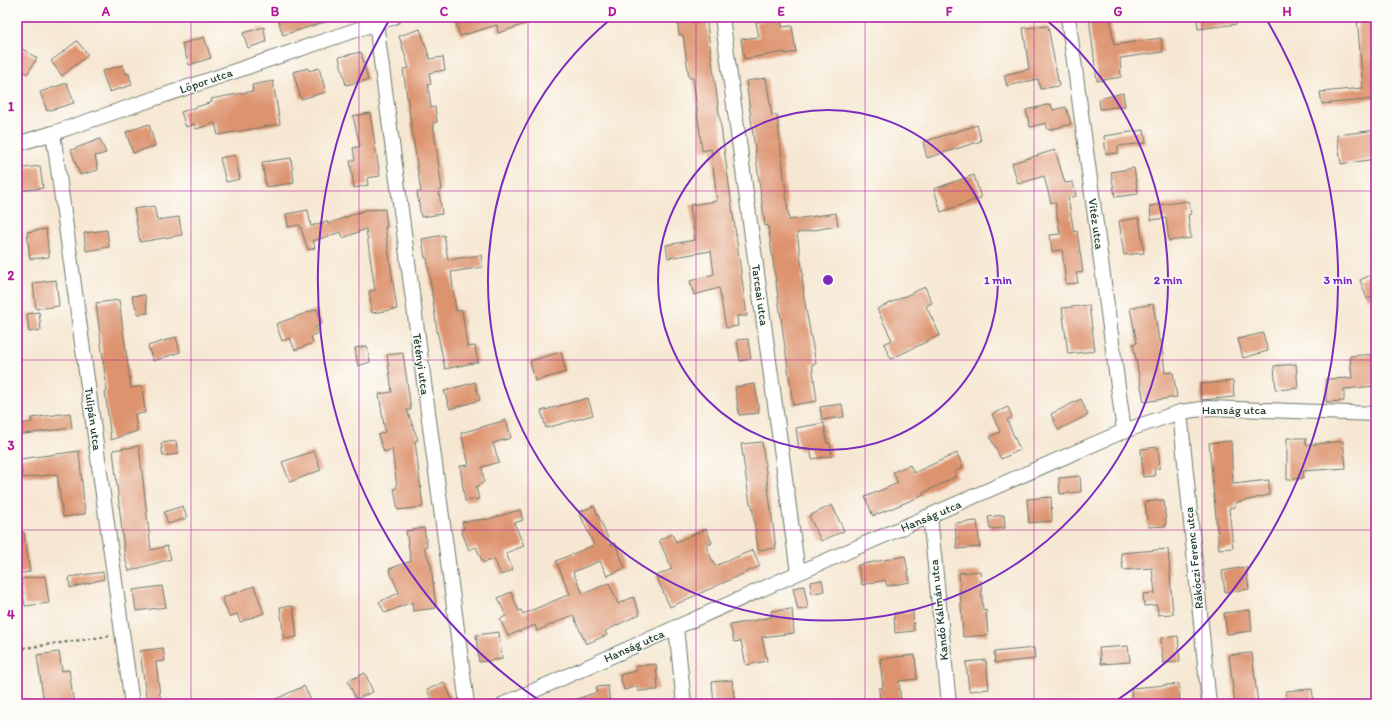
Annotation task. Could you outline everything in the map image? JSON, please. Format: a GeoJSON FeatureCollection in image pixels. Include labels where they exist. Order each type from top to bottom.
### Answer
{"type":"FeatureCollection","features":[{"type":"Feature","properties":{"kind":"street","name":"Lőpor utca"},"geometry":{"type":"LineString","coordinates":[[17,144],[394,17]]}},
{"type":"Feature","properties":{"kind":"street","name":"Tarcsai utca"},"geometry":{"type":"LineString","coordinates":[[722,17],[798,572]]}},
{"type":"Feature","properties":{"kind":"street","name":"Vitéz utca"},"geometry":{"type":"LineString","coordinates":[[1068,17],[1124,431]]}},
{"type":"Feature","properties":{"kind":"street","name":"Tétényi utca"},"geometry":{"type":"LineString","coordinates":[[376,23],[467,704]]}},
{"type":"Feature","properties":{"kind":"street","name":"Tulipán utca"},"geometry":{"type":"LineString","coordinates":[[53,133],[132,704]]}},
{"type":"Feature","properties":{"kind":"street","name":"Hanság utca"},"geometry":{"type":"LineString","coordinates":[[504,704],[798,572],[1124,431],[1180,412],[1209,408],[1376,414]]}},
{"type":"Feature","properties":{"kind":"street","name":"Rákóczi Ferenc utca"},"geometry":{"type":"LineString","coordinates":[[1180,412],[1208,704]]}},
{"type":"Feature","properties":{"kind":"street","name":"Kandó Kálmán utca"},"geometry":{"type":"LineString","coordinates":[[930,516],[948,704]]}},
{"type":"Feature","properties":{"kind":"street"},"geometry":{"type":"LineString","coordinates":[[676,627],[684,704]]}},
{"type":"Feature","properties":{"kind":"path"},"geometry":{"type":"LineString","coordinates":[[17,649],[123,634]]}},
{"type":"Feature","properties":{"kind":"building"},"geometry":{"type":"Polygon","coordinates":[[[277,17],[330,17],[331,20],[283,35],[277,17]]]}},
{"type":"Feature","properties":{"kind":"building"},"geometry":{"type":"Polygon","coordinates":[[[454,17],[541,17],[541,19],[498,33],[497,25],[460,36],[454,17]]]}},
{"type":"Feature","properties":{"kind":"building"},"geometry":{"type":"Polygon","coordinates":[[[677,17],[706,17],[747,316],[737,316],[738,326],[726,328],[719,288],[694,295],[690,281],[714,274],[711,251],[668,258],[666,245],[695,240],[690,205],[717,201],[711,149],[702,151],[693,78],[689,78],[683,35],[679,35],[677,17]]]}},
{"type":"Feature","properties":{"kind":"building"},"geometry":{"type":"Polygon","coordinates":[[[1089,17],[1110,17],[1114,45],[1161,38],[1163,52],[1120,58],[1121,77],[1097,81],[1089,17]]]}},
{"type":"Feature","properties":{"kind":"building"},"geometry":{"type":"Polygon","coordinates":[[[1197,17],[1236,17],[1237,24],[1198,29],[1197,17]]]}},
{"type":"Feature","properties":{"kind":"building"},"geometry":{"type":"Polygon","coordinates":[[[1357,17],[1376,17],[1376,99],[1322,104],[1320,92],[1363,88],[1357,17]]]}},
{"type":"Feature","properties":{"kind":"building"},"geometry":{"type":"Polygon","coordinates":[[[781,18],[782,27],[792,26],[796,52],[785,54],[785,52],[744,59],[741,39],[759,37],[756,22],[781,18]]]}},
{"type":"Feature","properties":{"kind":"building"},"geometry":{"type":"Polygon","coordinates":[[[1048,26],[1059,86],[1040,89],[1038,79],[1007,86],[1004,75],[1029,69],[1023,28],[1048,26]]]}},
{"type":"Feature","properties":{"kind":"building"},"geometry":{"type":"Polygon","coordinates":[[[264,27],[266,42],[248,48],[243,33],[264,27]]]}},
{"type":"Feature","properties":{"kind":"building"},"geometry":{"type":"Polygon","coordinates":[[[420,29],[430,59],[443,57],[445,70],[429,73],[431,84],[428,85],[431,108],[435,107],[437,122],[433,123],[442,190],[439,191],[442,214],[421,217],[417,192],[421,192],[403,69],[409,68],[399,36],[420,29]]]}},
{"type":"Feature","properties":{"kind":"building"},"geometry":{"type":"Polygon","coordinates":[[[204,37],[211,58],[189,65],[182,44],[204,37]]]}},
{"type":"Feature","properties":{"kind":"building"},"geometry":{"type":"Polygon","coordinates":[[[77,41],[88,55],[62,76],[51,61],[77,41]]]}},
{"type":"Feature","properties":{"kind":"building"},"geometry":{"type":"Polygon","coordinates":[[[17,46],[37,58],[27,74],[17,68],[17,46]]]}},
{"type":"Feature","properties":{"kind":"building"},"geometry":{"type":"Polygon","coordinates":[[[361,52],[368,80],[346,85],[339,57],[361,52]]]}},
{"type":"Feature","properties":{"kind":"building"},"geometry":{"type":"Polygon","coordinates":[[[123,65],[126,74],[129,74],[132,85],[109,92],[102,71],[123,65]]]}},
{"type":"Feature","properties":{"kind":"building"},"geometry":{"type":"Polygon","coordinates":[[[308,68],[309,71],[319,68],[326,92],[301,99],[293,72],[308,68]]]}},
{"type":"Feature","properties":{"kind":"building"},"geometry":{"type":"Polygon","coordinates":[[[766,78],[772,116],[777,115],[789,220],[836,213],[838,226],[797,233],[803,275],[804,298],[816,364],[812,364],[817,401],[793,405],[768,225],[765,226],[746,81],[766,78]]]}},
{"type":"Feature","properties":{"kind":"building"},"geometry":{"type":"Polygon","coordinates":[[[273,81],[280,124],[218,135],[215,123],[196,129],[194,124],[186,127],[181,112],[212,102],[211,99],[253,91],[252,85],[273,81]]]}},
{"type":"Feature","properties":{"kind":"building"},"geometry":{"type":"Polygon","coordinates":[[[67,83],[74,103],[47,111],[40,92],[67,83]]]}},
{"type":"Feature","properties":{"kind":"building"},"geometry":{"type":"Polygon","coordinates":[[[1123,93],[1125,106],[1100,109],[1099,99],[1123,93]]]}},
{"type":"Feature","properties":{"kind":"building"},"geometry":{"type":"Polygon","coordinates":[[[1051,104],[1053,110],[1066,107],[1071,124],[1048,130],[1046,123],[1030,127],[1026,110],[1051,104]]]}},
{"type":"Feature","properties":{"kind":"building"},"geometry":{"type":"Polygon","coordinates":[[[370,113],[380,176],[367,178],[368,185],[354,188],[350,161],[355,160],[353,148],[360,146],[353,116],[370,113]]]}},
{"type":"Feature","properties":{"kind":"building"},"geometry":{"type":"Polygon","coordinates":[[[149,124],[155,146],[133,153],[126,132],[149,124]]]}},
{"type":"Feature","properties":{"kind":"building"},"geometry":{"type":"Polygon","coordinates":[[[977,125],[981,141],[927,158],[923,142],[977,125]]]}},
{"type":"Feature","properties":{"kind":"building"},"geometry":{"type":"Polygon","coordinates":[[[1144,130],[1146,143],[1118,146],[1118,153],[1106,154],[1104,136],[1144,130]]]}},
{"type":"Feature","properties":{"kind":"building"},"geometry":{"type":"Polygon","coordinates":[[[1376,130],[1376,159],[1341,164],[1337,135],[1376,130]]]}},
{"type":"Feature","properties":{"kind":"building"},"geometry":{"type":"Polygon","coordinates":[[[100,139],[106,153],[95,156],[98,170],[80,175],[71,150],[100,139]]]}},
{"type":"Feature","properties":{"kind":"building"},"geometry":{"type":"Polygon","coordinates":[[[1055,150],[1065,183],[1073,182],[1076,196],[1068,198],[1074,232],[1077,231],[1083,272],[1076,273],[1078,283],[1066,284],[1062,250],[1052,251],[1050,235],[1060,234],[1055,202],[1051,203],[1044,176],[1018,184],[1012,163],[1055,150]]]}},
{"type":"Feature","properties":{"kind":"building"},"geometry":{"type":"Polygon","coordinates":[[[235,155],[240,179],[226,182],[220,158],[235,155]]]}},
{"type":"Feature","properties":{"kind":"building"},"geometry":{"type":"Polygon","coordinates":[[[291,158],[294,183],[266,187],[262,162],[291,158]]]}},
{"type":"Feature","properties":{"kind":"building"},"geometry":{"type":"Polygon","coordinates":[[[40,166],[43,188],[17,191],[17,169],[40,166]]]}},
{"type":"Feature","properties":{"kind":"building"},"geometry":{"type":"Polygon","coordinates":[[[1134,168],[1138,194],[1115,197],[1111,172],[1134,168]]]}},
{"type":"Feature","properties":{"kind":"building"},"geometry":{"type":"Polygon","coordinates":[[[974,175],[981,198],[941,212],[934,189],[974,175]]]}},
{"type":"Feature","properties":{"kind":"building"},"geometry":{"type":"Polygon","coordinates":[[[1189,201],[1191,214],[1188,215],[1191,238],[1169,241],[1166,218],[1151,220],[1150,206],[1189,201]]]}},
{"type":"Feature","properties":{"kind":"building"},"geometry":{"type":"Polygon","coordinates":[[[154,206],[157,220],[179,217],[182,235],[140,242],[134,209],[154,206]]]}},
{"type":"Feature","properties":{"kind":"building"},"geometry":{"type":"Polygon","coordinates":[[[385,209],[387,227],[385,227],[397,309],[372,313],[369,291],[375,290],[366,229],[343,238],[341,232],[313,241],[315,248],[308,250],[300,225],[288,227],[286,214],[308,210],[311,226],[327,221],[328,224],[365,210],[385,209]]]}},
{"type":"Feature","properties":{"kind":"building"},"geometry":{"type":"Polygon","coordinates":[[[1139,218],[1144,253],[1124,255],[1119,221],[1139,218]]]}},
{"type":"Feature","properties":{"kind":"building"},"geometry":{"type":"Polygon","coordinates":[[[46,229],[49,257],[30,259],[27,232],[46,229]]]}},
{"type":"Feature","properties":{"kind":"building"},"geometry":{"type":"Polygon","coordinates":[[[107,230],[109,247],[86,251],[84,233],[107,230]]]}},
{"type":"Feature","properties":{"kind":"building"},"geometry":{"type":"Polygon","coordinates":[[[444,235],[448,260],[481,255],[483,267],[451,272],[456,311],[462,310],[467,347],[475,346],[478,362],[445,369],[437,330],[427,258],[425,258],[422,239],[444,235]]]}},
{"type":"Feature","properties":{"kind":"building"},"geometry":{"type":"Polygon","coordinates":[[[1376,273],[1376,295],[1367,299],[1360,280],[1376,273]]]}},
{"type":"Feature","properties":{"kind":"building"},"geometry":{"type":"Polygon","coordinates":[[[56,280],[59,306],[36,309],[33,283],[56,280]]]}},
{"type":"Feature","properties":{"kind":"building"},"geometry":{"type":"Polygon","coordinates":[[[925,287],[932,303],[926,306],[940,335],[891,359],[884,344],[892,340],[877,309],[925,287]]]}},
{"type":"Feature","properties":{"kind":"building"},"geometry":{"type":"Polygon","coordinates":[[[145,295],[148,313],[138,314],[132,296],[145,295]]]}},
{"type":"Feature","properties":{"kind":"building"},"geometry":{"type":"Polygon","coordinates":[[[119,300],[131,388],[142,386],[145,413],[135,414],[137,431],[111,440],[105,391],[107,391],[96,303],[119,300]]]}},
{"type":"Feature","properties":{"kind":"building"},"geometry":{"type":"Polygon","coordinates":[[[1153,304],[1159,340],[1161,340],[1165,373],[1173,372],[1177,397],[1144,402],[1133,344],[1137,343],[1130,308],[1153,304]]]}},
{"type":"Feature","properties":{"kind":"building"},"geometry":{"type":"Polygon","coordinates":[[[1089,305],[1095,351],[1068,354],[1062,308],[1089,305]]]}},
{"type":"Feature","properties":{"kind":"building"},"geometry":{"type":"Polygon","coordinates":[[[317,309],[322,324],[316,326],[318,333],[311,336],[313,343],[295,350],[290,338],[282,341],[276,324],[317,309]]]}},
{"type":"Feature","properties":{"kind":"building"},"geometry":{"type":"Polygon","coordinates":[[[39,312],[41,330],[29,332],[27,314],[39,312]]]}},
{"type":"Feature","properties":{"kind":"building"},"geometry":{"type":"Polygon","coordinates":[[[1263,333],[1268,351],[1243,358],[1238,339],[1263,333]]]}},
{"type":"Feature","properties":{"kind":"building"},"geometry":{"type":"Polygon","coordinates":[[[176,337],[180,352],[153,361],[148,346],[176,337]]]}},
{"type":"Feature","properties":{"kind":"building"},"geometry":{"type":"Polygon","coordinates":[[[748,339],[751,359],[740,361],[737,340],[748,339]]]}},
{"type":"Feature","properties":{"kind":"building"},"geometry":{"type":"Polygon","coordinates":[[[367,346],[370,362],[358,366],[355,348],[367,346]]]}},
{"type":"Feature","properties":{"kind":"building"},"geometry":{"type":"Polygon","coordinates":[[[561,352],[566,372],[535,381],[530,361],[561,352]]]}},
{"type":"Feature","properties":{"kind":"building"},"geometry":{"type":"Polygon","coordinates":[[[403,353],[411,410],[407,410],[418,440],[415,441],[423,507],[398,510],[394,488],[397,488],[392,449],[384,452],[378,435],[385,432],[379,394],[392,392],[387,355],[403,353]]]}},
{"type":"Feature","properties":{"kind":"building"},"geometry":{"type":"Polygon","coordinates":[[[1376,354],[1376,386],[1344,389],[1344,401],[1326,402],[1326,379],[1352,378],[1350,356],[1376,354]]]}},
{"type":"Feature","properties":{"kind":"building"},"geometry":{"type":"Polygon","coordinates":[[[1296,364],[1298,388],[1276,390],[1274,366],[1296,364]]]}},
{"type":"Feature","properties":{"kind":"building"},"geometry":{"type":"Polygon","coordinates":[[[1233,381],[1234,397],[1201,400],[1200,384],[1233,381]]]}},
{"type":"Feature","properties":{"kind":"building"},"geometry":{"type":"Polygon","coordinates":[[[475,382],[480,400],[450,409],[444,391],[475,382]]]}},
{"type":"Feature","properties":{"kind":"building"},"geometry":{"type":"Polygon","coordinates":[[[755,384],[759,413],[739,415],[735,387],[755,384]]]}},
{"type":"Feature","properties":{"kind":"building"},"geometry":{"type":"Polygon","coordinates":[[[588,398],[593,415],[546,428],[541,411],[588,398]]]}},
{"type":"Feature","properties":{"kind":"building"},"geometry":{"type":"Polygon","coordinates":[[[1081,399],[1088,415],[1058,430],[1051,414],[1081,399]]]}},
{"type":"Feature","properties":{"kind":"building"},"geometry":{"type":"Polygon","coordinates":[[[842,404],[844,417],[822,420],[820,407],[842,404]]]}},
{"type":"Feature","properties":{"kind":"building"},"geometry":{"type":"Polygon","coordinates":[[[1008,407],[1012,417],[1007,420],[1020,450],[1001,459],[990,437],[1000,432],[992,414],[1008,407]]]}},
{"type":"Feature","properties":{"kind":"building"},"geometry":{"type":"Polygon","coordinates":[[[70,413],[72,428],[17,435],[17,424],[32,422],[31,418],[70,413]]]}},
{"type":"Feature","properties":{"kind":"building"},"geometry":{"type":"Polygon","coordinates":[[[506,420],[511,438],[493,443],[499,462],[482,467],[484,482],[476,487],[479,499],[465,501],[460,466],[469,465],[461,433],[506,420]]]}},
{"type":"Feature","properties":{"kind":"building"},"geometry":{"type":"Polygon","coordinates":[[[824,423],[827,443],[830,443],[832,456],[812,459],[810,448],[799,450],[796,428],[824,423]]]}},
{"type":"Feature","properties":{"kind":"building"},"geometry":{"type":"Polygon","coordinates":[[[1287,438],[1306,438],[1306,445],[1343,441],[1346,468],[1303,471],[1303,478],[1287,480],[1287,438]]]}},
{"type":"Feature","properties":{"kind":"building"},"geometry":{"type":"Polygon","coordinates":[[[176,441],[178,454],[163,456],[161,443],[176,441]]]}},
{"type":"Feature","properties":{"kind":"building"},"geometry":{"type":"Polygon","coordinates":[[[1231,441],[1233,484],[1269,480],[1269,495],[1235,503],[1235,507],[1229,508],[1233,548],[1219,549],[1209,443],[1231,441]]]}},
{"type":"Feature","properties":{"kind":"building"},"geometry":{"type":"Polygon","coordinates":[[[762,442],[776,548],[758,550],[752,504],[750,504],[741,444],[762,442]]]}},
{"type":"Feature","properties":{"kind":"building"},"geometry":{"type":"Polygon","coordinates":[[[139,446],[151,550],[167,546],[171,559],[129,571],[125,558],[113,450],[139,446]]]}},
{"type":"Feature","properties":{"kind":"building"},"geometry":{"type":"Polygon","coordinates":[[[1158,447],[1160,468],[1154,469],[1155,476],[1143,477],[1141,449],[1158,447]]]}},
{"type":"Feature","properties":{"kind":"building"},"geometry":{"type":"Polygon","coordinates":[[[79,451],[85,514],[63,517],[57,474],[23,478],[20,459],[79,451]]]}},
{"type":"Feature","properties":{"kind":"building"},"geometry":{"type":"Polygon","coordinates":[[[314,451],[321,470],[290,482],[282,462],[314,451]]]}},
{"type":"Feature","properties":{"kind":"building"},"geometry":{"type":"Polygon","coordinates":[[[957,453],[963,467],[954,472],[957,476],[923,493],[924,495],[873,516],[865,497],[898,483],[893,472],[910,465],[914,473],[957,453]]]}},
{"type":"Feature","properties":{"kind":"building"},"geometry":{"type":"Polygon","coordinates":[[[1080,476],[1081,492],[1060,494],[1059,478],[1080,476]]]}},
{"type":"Feature","properties":{"kind":"building"},"geometry":{"type":"Polygon","coordinates":[[[1051,497],[1052,521],[1029,523],[1027,499],[1051,497]]]}},
{"type":"Feature","properties":{"kind":"building"},"geometry":{"type":"Polygon","coordinates":[[[1164,500],[1166,526],[1148,527],[1145,502],[1164,500]]]}},
{"type":"Feature","properties":{"kind":"building"},"geometry":{"type":"Polygon","coordinates":[[[832,505],[844,531],[821,541],[809,516],[832,505]]]}},
{"type":"Feature","properties":{"kind":"building"},"geometry":{"type":"Polygon","coordinates":[[[183,506],[187,518],[168,524],[164,512],[183,506]]]}},
{"type":"Feature","properties":{"kind":"building"},"geometry":{"type":"Polygon","coordinates":[[[594,506],[611,545],[615,543],[625,568],[607,576],[600,561],[573,572],[583,594],[609,583],[618,604],[633,597],[640,614],[605,631],[607,635],[586,644],[573,615],[537,631],[535,625],[508,636],[500,619],[506,616],[498,598],[511,592],[519,611],[521,610],[523,614],[570,594],[556,561],[594,545],[579,512],[594,506]]]}},
{"type":"Feature","properties":{"kind":"building"},"geometry":{"type":"Polygon","coordinates":[[[520,510],[523,520],[514,523],[524,546],[506,553],[513,570],[501,575],[494,559],[483,563],[476,547],[469,550],[461,530],[464,529],[462,522],[485,520],[520,510]]]}},
{"type":"Feature","properties":{"kind":"building"},"geometry":{"type":"Polygon","coordinates":[[[1004,515],[1005,528],[990,529],[988,517],[1004,515]]]}},
{"type":"Feature","properties":{"kind":"building"},"geometry":{"type":"Polygon","coordinates":[[[977,521],[980,547],[957,549],[955,523],[977,521]]]}},
{"type":"Feature","properties":{"kind":"building"},"geometry":{"type":"Polygon","coordinates":[[[424,528],[427,546],[424,547],[431,565],[436,608],[413,611],[412,602],[385,613],[379,602],[399,593],[389,569],[411,561],[406,531],[424,528]]]}},
{"type":"Feature","properties":{"kind":"building"},"geometry":{"type":"Polygon","coordinates":[[[706,529],[712,543],[706,546],[715,566],[753,550],[760,566],[670,607],[656,576],[672,569],[659,540],[672,534],[676,542],[706,529]]]}},
{"type":"Feature","properties":{"kind":"building"},"geometry":{"type":"Polygon","coordinates":[[[17,532],[24,532],[30,572],[17,574],[17,532]]]}},
{"type":"Feature","properties":{"kind":"building"},"geometry":{"type":"Polygon","coordinates":[[[1168,549],[1173,614],[1158,615],[1157,605],[1144,606],[1143,594],[1155,593],[1152,568],[1123,570],[1121,553],[1168,549]]]}},
{"type":"Feature","properties":{"kind":"building"},"geometry":{"type":"Polygon","coordinates":[[[905,556],[910,582],[887,586],[885,580],[862,585],[858,565],[905,556]]]}},
{"type":"Feature","properties":{"kind":"building"},"geometry":{"type":"Polygon","coordinates":[[[1246,567],[1249,589],[1225,592],[1222,571],[1246,567]]]}},
{"type":"Feature","properties":{"kind":"building"},"geometry":{"type":"Polygon","coordinates":[[[980,571],[983,611],[986,610],[988,635],[963,637],[959,573],[980,571]]]}},
{"type":"Feature","properties":{"kind":"building"},"geometry":{"type":"Polygon","coordinates":[[[103,572],[104,579],[70,588],[69,577],[103,572]]]}},
{"type":"Feature","properties":{"kind":"building"},"geometry":{"type":"Polygon","coordinates":[[[45,576],[49,603],[25,606],[21,579],[45,576]]]}},
{"type":"Feature","properties":{"kind":"building"},"geometry":{"type":"Polygon","coordinates":[[[822,580],[824,591],[812,594],[810,582],[822,580]]]}},
{"type":"Feature","properties":{"kind":"building"},"geometry":{"type":"Polygon","coordinates":[[[162,586],[166,607],[136,611],[133,590],[162,586]]]}},
{"type":"Feature","properties":{"kind":"building"},"geometry":{"type":"Polygon","coordinates":[[[254,586],[264,613],[240,622],[237,614],[229,617],[222,598],[254,586]]]}},
{"type":"Feature","properties":{"kind":"building"},"geometry":{"type":"Polygon","coordinates":[[[804,586],[808,608],[798,610],[793,588],[804,586]]]}},
{"type":"Feature","properties":{"kind":"building"},"geometry":{"type":"Polygon","coordinates":[[[293,606],[297,637],[284,639],[280,607],[293,606]]]}},
{"type":"Feature","properties":{"kind":"building"},"geometry":{"type":"Polygon","coordinates":[[[792,609],[794,633],[762,637],[767,661],[746,665],[741,641],[734,642],[730,625],[772,617],[771,611],[792,609]]]}},
{"type":"Feature","properties":{"kind":"building"},"geometry":{"type":"Polygon","coordinates":[[[1250,610],[1252,631],[1227,634],[1224,613],[1250,610]]]}},
{"type":"Feature","properties":{"kind":"building"},"geometry":{"type":"Polygon","coordinates":[[[913,611],[914,631],[895,633],[894,613],[913,611]]]}},
{"type":"Feature","properties":{"kind":"building"},"geometry":{"type":"Polygon","coordinates":[[[499,632],[502,659],[479,662],[476,635],[499,632]]]}},
{"type":"Feature","properties":{"kind":"building"},"geometry":{"type":"Polygon","coordinates":[[[1178,636],[1180,662],[1163,663],[1161,638],[1178,636]]]}},
{"type":"Feature","properties":{"kind":"building"},"geometry":{"type":"Polygon","coordinates":[[[1128,646],[1130,662],[1101,664],[1099,648],[1128,646]]]}},
{"type":"Feature","properties":{"kind":"building"},"geometry":{"type":"Polygon","coordinates":[[[163,648],[165,661],[156,662],[161,704],[147,704],[140,651],[163,648]]]}},
{"type":"Feature","properties":{"kind":"building"},"geometry":{"type":"Polygon","coordinates":[[[1034,648],[1035,659],[995,663],[994,652],[1034,648]]]}},
{"type":"Feature","properties":{"kind":"building"},"geometry":{"type":"Polygon","coordinates":[[[59,652],[62,671],[69,670],[74,704],[44,704],[37,655],[59,652]]]}},
{"type":"Feature","properties":{"kind":"building"},"geometry":{"type":"Polygon","coordinates":[[[1252,653],[1258,704],[1235,704],[1229,655],[1252,653]]]}},
{"type":"Feature","properties":{"kind":"building"},"geometry":{"type":"Polygon","coordinates":[[[915,655],[917,679],[899,681],[901,704],[880,704],[879,688],[883,688],[880,659],[915,655]]]}},
{"type":"Feature","properties":{"kind":"building"},"geometry":{"type":"Polygon","coordinates":[[[986,660],[989,689],[969,691],[966,662],[986,660]]]}},
{"type":"Feature","properties":{"kind":"building"},"geometry":{"type":"Polygon","coordinates":[[[656,664],[658,690],[638,691],[638,686],[624,690],[620,675],[636,671],[636,666],[656,664]]]}},
{"type":"Feature","properties":{"kind":"building"},"geometry":{"type":"Polygon","coordinates":[[[365,673],[373,692],[356,699],[348,681],[365,673]]]}},
{"type":"Feature","properties":{"kind":"building"},"geometry":{"type":"Polygon","coordinates":[[[732,680],[735,704],[714,704],[712,682],[732,680]]]}},
{"type":"Feature","properties":{"kind":"building"},"geometry":{"type":"Polygon","coordinates":[[[444,682],[452,699],[440,704],[434,704],[427,690],[444,682]]]}},
{"type":"Feature","properties":{"kind":"building"},"geometry":{"type":"Polygon","coordinates":[[[1179,684],[1180,704],[1132,704],[1131,688],[1179,684]]]}},
{"type":"Feature","properties":{"kind":"building"},"geometry":{"type":"Polygon","coordinates":[[[304,686],[313,704],[265,704],[304,686]]]}},
{"type":"Feature","properties":{"kind":"building"},"geometry":{"type":"Polygon","coordinates":[[[608,686],[610,704],[569,704],[569,702],[597,692],[596,687],[608,686]]]}},
{"type":"Feature","properties":{"kind":"building"},"geometry":{"type":"Polygon","coordinates":[[[1312,689],[1314,704],[1287,704],[1286,691],[1312,689]]]}}]}
